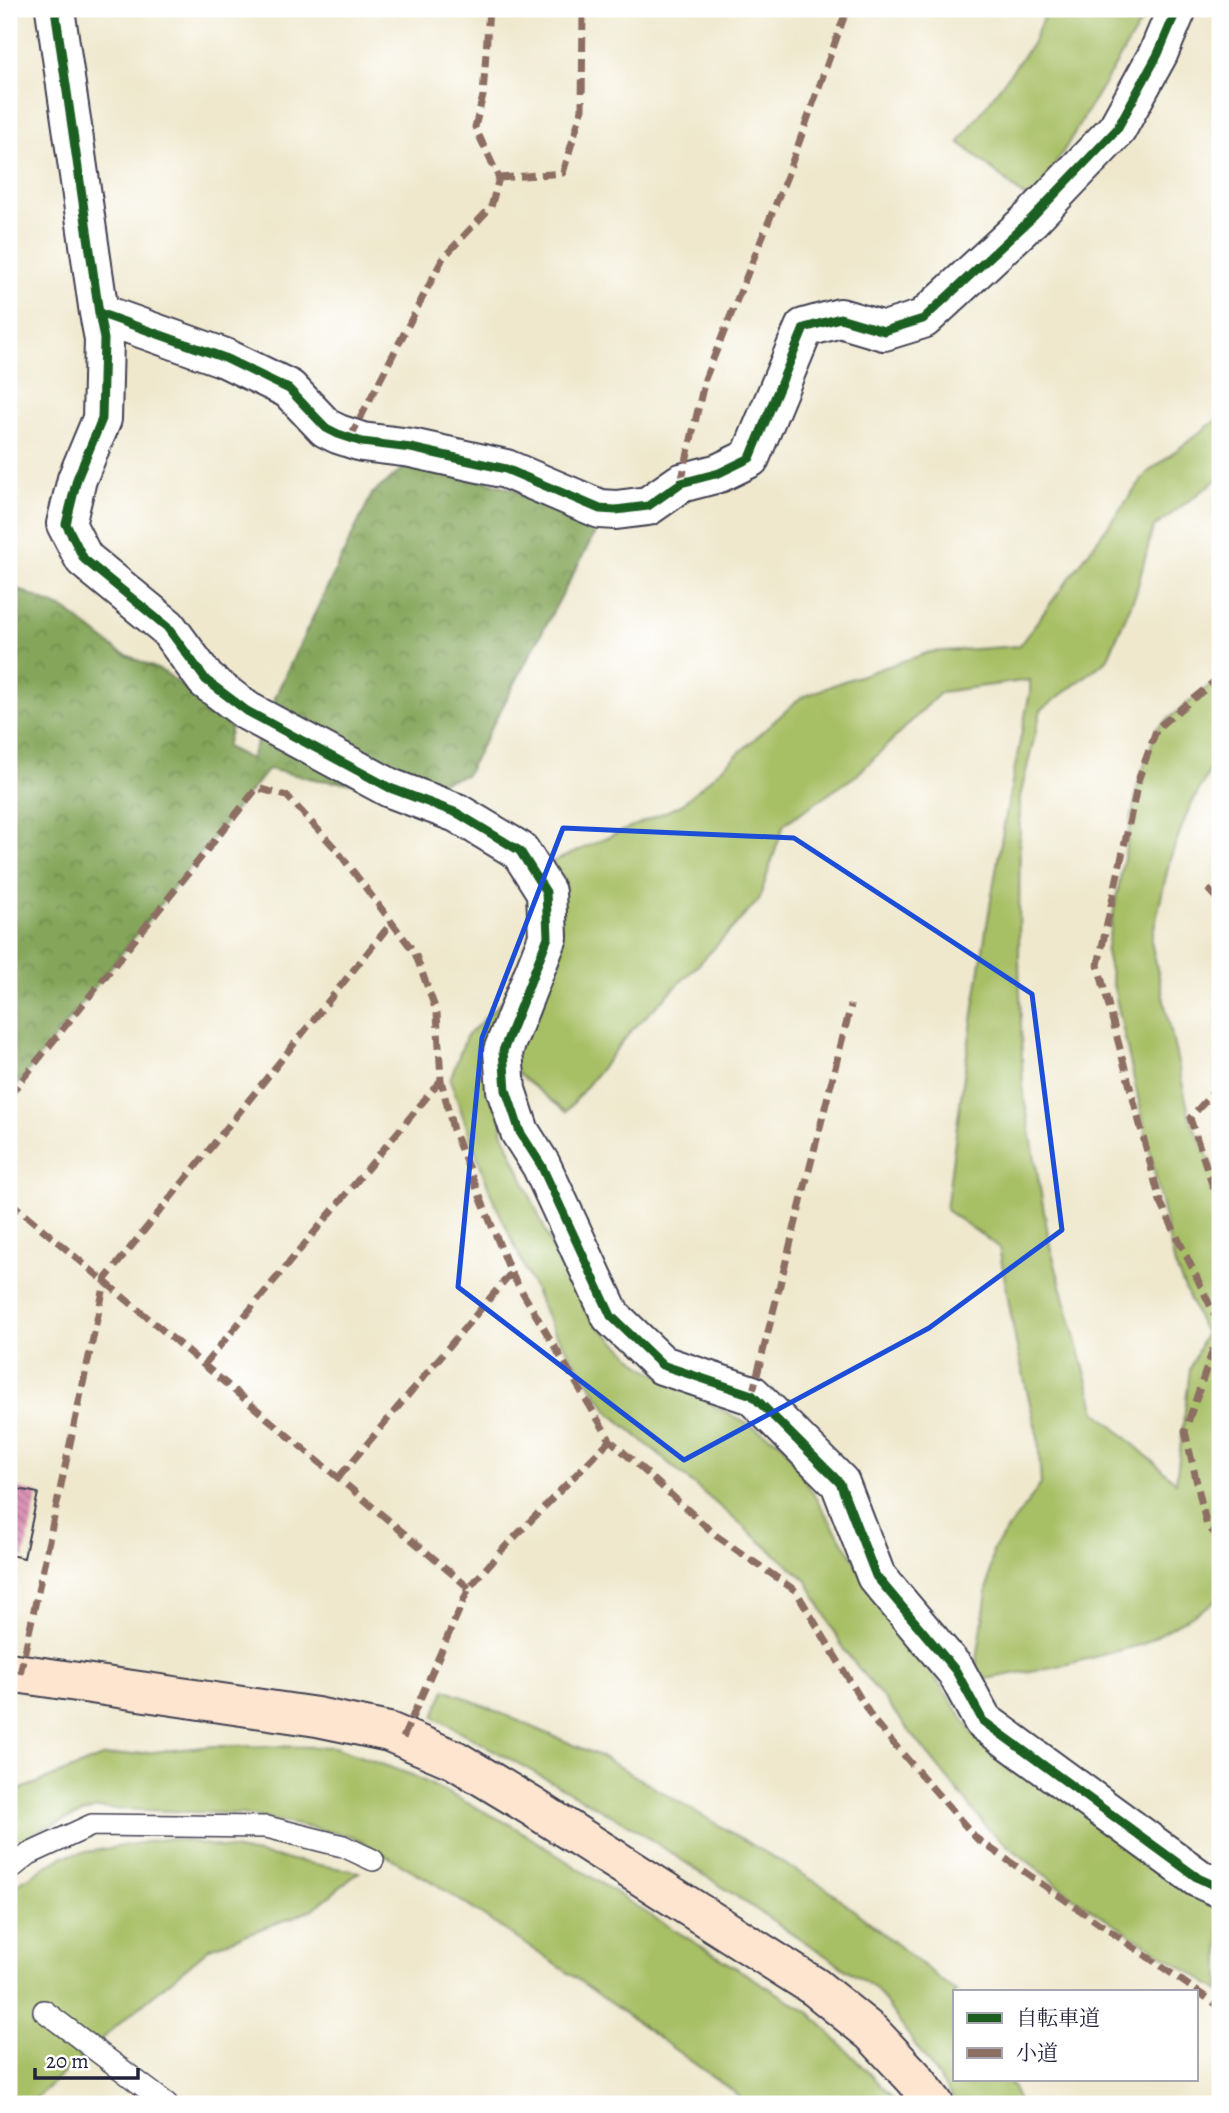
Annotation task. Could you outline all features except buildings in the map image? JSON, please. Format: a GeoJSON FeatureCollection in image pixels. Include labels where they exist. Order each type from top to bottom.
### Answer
{"type":"FeatureCollection","features":[{"type":"Feature","properties":{"kind":"street"},"geometry":{"type":"LineString","coordinates":[[55,9],[104,339],[102,419],[76,480],[66,524],[84,559],[167,627],[206,680],[247,711],[390,788],[457,813],[520,851],[546,892],[548,937],[503,1051],[506,1090],[520,1132],[541,1165],[611,1316],[662,1365],[752,1395],[840,1483],[876,1576],[956,1671],[983,1721],[1198,1878],[1220,1888]]}},
{"type":"Feature","properties":{"kind":"street"},"geometry":{"type":"LineString","coordinates":[[99,313],[225,358],[289,389],[326,428],[338,434],[362,442],[411,448],[506,469],[600,509],[648,506],[681,483],[719,473],[750,458],[804,328],[840,318],[884,331],[923,319],[1031,219],[1117,129],[1158,54],[1177,9]]}},
{"type":"Feature","properties":{"kind":"street"},"geometry":{"type":"LineString","coordinates":[[9,1672],[317,1717],[389,1732],[455,1760],[815,1987],[872,2033],[915,2079],[934,2104]]}},
{"type":"Feature","properties":{"kind":"lane"},"geometry":{"type":"LineString","coordinates":[[9,1870],[29,1854],[92,1825],[267,1827],[343,1846],[373,1860]]}},
{"type":"Feature","properties":{"kind":"lane"},"geometry":{"type":"LineString","coordinates":[[44,2011],[167,2104]]}},
{"type":"Feature","properties":{"kind":"highlighted area"},"geometry":{"type":"Polygon","coordinates":[[[563,828],[794,838],[1032,994],[1062,1230],[929,1328],[684,1460],[458,1287],[482,1038],[563,828]]]}},
{"type":"Feature","properties":{"kind":"green space"},"geometry":{"type":"Polygon","coordinates":[[[1047,9],[1149,9],[1032,203],[959,142],[1032,44],[1047,9]]]}},
{"type":"Feature","properties":{"kind":"green space"},"geometry":{"type":"Polygon","coordinates":[[[1220,417],[1220,477],[1153,528],[1136,593],[1107,660],[1041,710],[1020,797],[1019,960],[1023,1090],[1050,1246],[1096,1411],[1176,1482],[1190,1369],[1205,1334],[1175,1266],[1106,952],[1138,784],[1157,728],[1220,677],[1220,759],[1215,760],[1188,811],[1170,859],[1151,941],[1190,1118],[1220,1182],[1220,1533],[1216,1551],[1220,1564],[1220,1599],[1143,1644],[1064,1665],[974,1681],[993,1550],[1041,1484],[1038,1438],[1016,1343],[999,1247],[946,1210],[983,950],[1030,680],[941,692],[857,775],[784,824],[759,900],[631,1031],[566,1112],[509,1067],[553,941],[532,871],[681,805],[800,698],[930,652],[1019,646],[1147,473],[1220,417]]]}},
{"type":"Feature","properties":{"kind":"green space"},"geometry":{"type":"Polygon","coordinates":[[[414,460],[604,516],[466,775],[417,789],[318,780],[268,769],[9,1095],[9,585],[66,610],[118,651],[166,673],[231,727],[226,747],[250,759],[280,686],[372,494],[414,460]]]}},
{"type":"Feature","properties":{"kind":"green space"},"geometry":{"type":"Polygon","coordinates":[[[521,982],[502,1131],[562,1269],[590,1318],[642,1366],[782,1443],[841,1539],[975,1736],[1220,1907],[1220,1991],[1074,1898],[990,1831],[844,1650],[807,1581],[610,1413],[553,1330],[491,1194],[450,1080],[466,1037],[521,982]]]}},
{"type":"Feature","properties":{"kind":"green space"},"geometry":{"type":"Polygon","coordinates":[[[445,1689],[604,1758],[826,1888],[954,1990],[953,2082],[1010,2082],[1021,2104],[957,2104],[876,1989],[629,1825],[434,1717],[445,1689]]]}},
{"type":"Feature","properties":{"kind":"green space"},"geometry":{"type":"Polygon","coordinates":[[[213,1746],[334,1747],[412,1775],[511,1825],[650,1915],[810,2013],[899,2104],[747,2104],[567,1972],[434,1883],[352,1836],[242,1814],[96,1808],[41,1829],[9,1849],[9,1794],[102,1757],[213,1746]]]}},
{"type":"Feature","properties":{"kind":"green space"},"geometry":{"type":"Polygon","coordinates":[[[170,1838],[359,1872],[312,1910],[210,1948],[29,2104],[9,2104],[9,1889],[63,1856],[170,1838]]]}},
{"type":"Feature","properties":{"kind":"marked path"},"geometry":{"type":"LineString","coordinates":[[350,438],[443,258],[491,207],[499,178],[475,127],[483,96],[489,9]]}},
{"type":"Feature","properties":{"kind":"marked path"},"geometry":{"type":"LineString","coordinates":[[499,178],[563,173],[582,109],[583,9]]}},
{"type":"Feature","properties":{"kind":"marked path"},"geometry":{"type":"LineString","coordinates":[[681,483],[705,379],[787,176],[847,9]]}},
{"type":"Feature","properties":{"kind":"marked path"},"geometry":{"type":"LineString","coordinates":[[1220,677],[1157,728],[1139,778],[1098,965],[1160,1201],[1220,1326]]}},
{"type":"Feature","properties":{"kind":"marked path"},"geometry":{"type":"LineString","coordinates":[[9,1096],[257,788],[287,796],[336,849],[415,953],[437,1013],[441,1080],[453,1130],[511,1273],[610,1440],[718,1537],[796,1591],[874,1721],[977,1839],[1195,1990]]}},
{"type":"Feature","properties":{"kind":"marked path"},"geometry":{"type":"LineString","coordinates":[[1208,889],[1220,902]]}},
{"type":"Feature","properties":{"kind":"marked path"},"geometry":{"type":"LineString","coordinates":[[20,1674],[106,1278],[392,922]]}},
{"type":"Feature","properties":{"kind":"marked path"},"geometry":{"type":"LineString","coordinates":[[752,1395],[851,1005]]}},
{"type":"Feature","properties":{"kind":"marked path"},"geometry":{"type":"LineString","coordinates":[[204,1365],[441,1080]]}},
{"type":"Feature","properties":{"kind":"marked path"},"geometry":{"type":"LineString","coordinates":[[1220,1085],[1190,1118],[1220,1208]]}},
{"type":"Feature","properties":{"kind":"marked path"},"geometry":{"type":"LineString","coordinates":[[9,1201],[469,1588]]}},
{"type":"Feature","properties":{"kind":"marked path"},"geometry":{"type":"LineString","coordinates":[[339,1477],[511,1273]]}},
{"type":"Feature","properties":{"kind":"marked path"},"geometry":{"type":"LineString","coordinates":[[1220,1329],[1185,1431],[1207,1527],[1220,1537]]}},
{"type":"Feature","properties":{"kind":"marked path"},"geometry":{"type":"LineString","coordinates":[[403,1738],[469,1588],[501,1551],[610,1440]]}},
{"type":"Feature","properties":{"kind":"marked path"},"geometry":{"type":"LineString","coordinates":[[1198,1992],[1220,2007]]}},
{"type":"Feature","properties":{"kind":"cycle path"},"geometry":{"type":"LineString","coordinates":[[55,9],[104,339],[102,419],[77,479],[66,524],[84,559],[167,627],[206,680],[247,711],[390,788],[457,813],[520,851],[546,892],[548,937],[503,1051],[506,1090],[520,1132],[541,1165],[611,1316],[662,1365],[752,1395],[840,1483],[876,1576],[956,1671],[983,1721],[1198,1878],[1220,1888]]}},
{"type":"Feature","properties":{"kind":"cycle path"},"geometry":{"type":"LineString","coordinates":[[99,313],[225,358],[289,389],[326,428],[338,434],[362,442],[411,448],[506,469],[600,509],[648,506],[681,483],[719,473],[750,458],[804,328],[840,318],[884,331],[923,319],[1031,219],[1117,129],[1158,54],[1177,9]]}}]}
